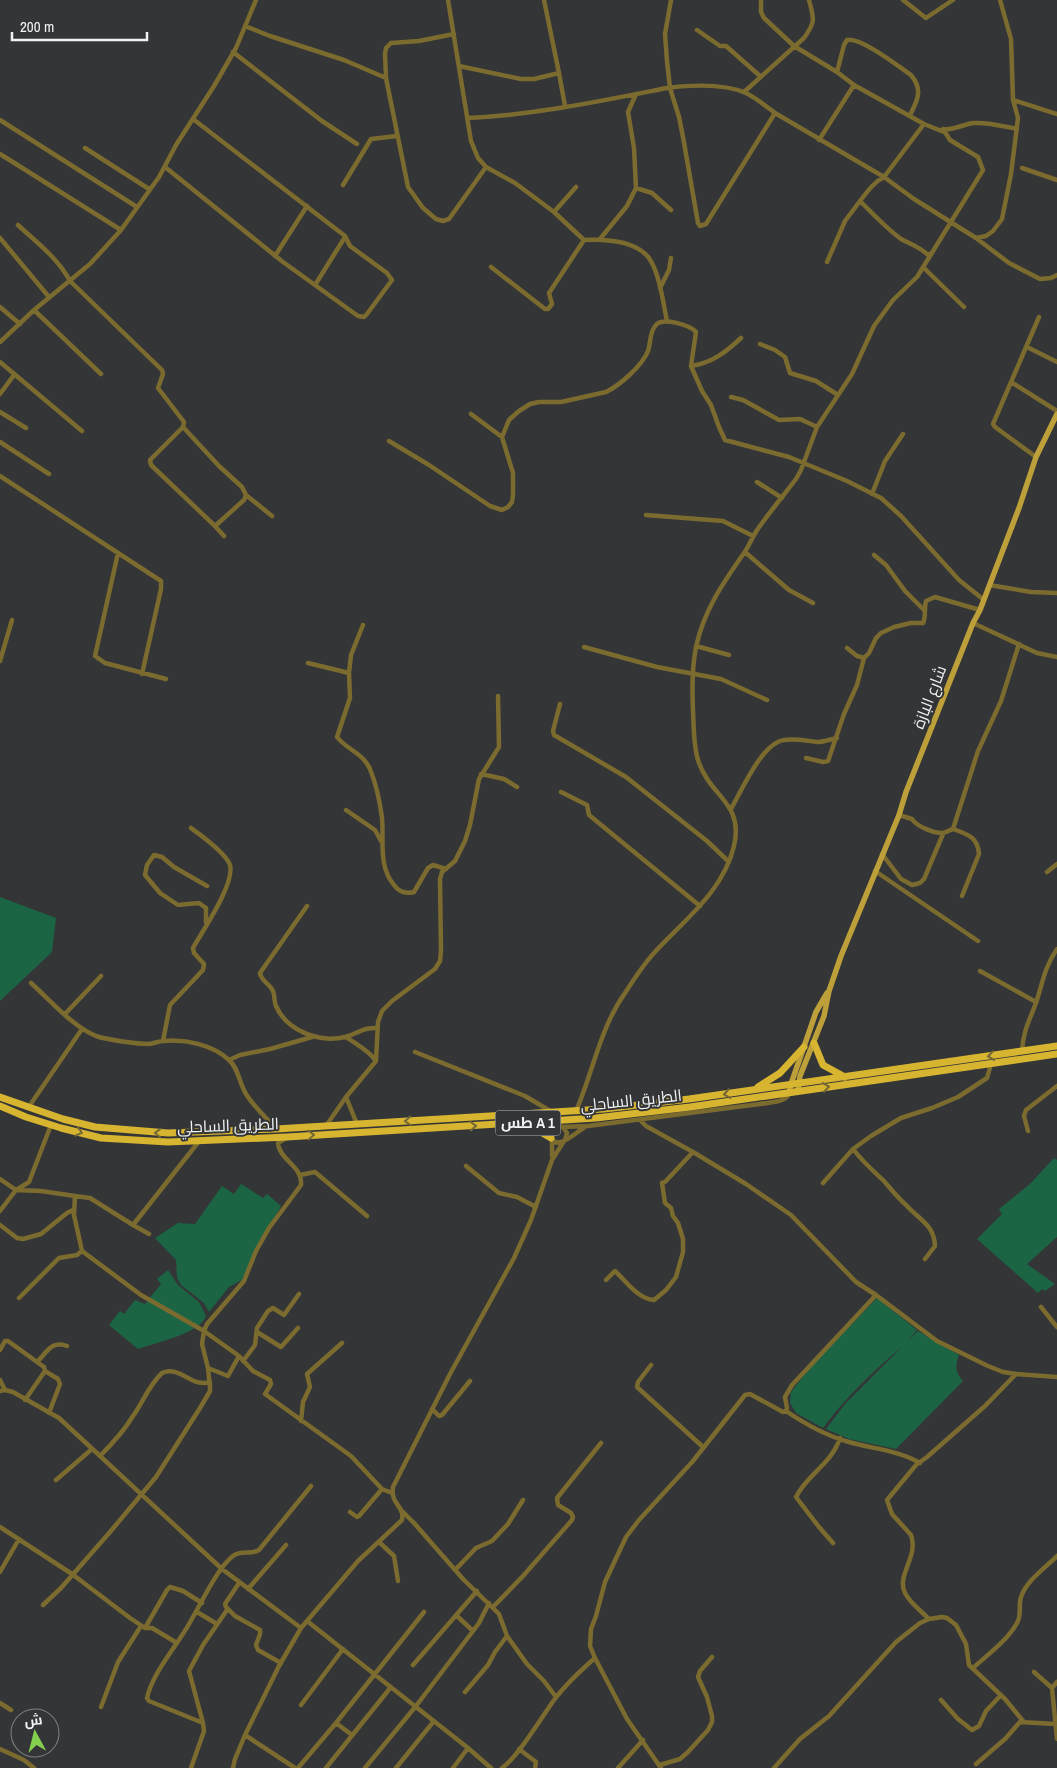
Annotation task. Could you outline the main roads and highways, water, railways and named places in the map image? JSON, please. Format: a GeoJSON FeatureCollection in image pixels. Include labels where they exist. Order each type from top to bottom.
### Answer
{"type":"FeatureCollection","features":[{"type":"Feature","properties":{"kind":"highway"},"geometry":{"type":"LineString","coordinates":[[814,1043],[823,1066],[845,1077]]}},
{"type":"Feature","properties":{"kind":"highway","name":"الطريق الساحلي"},"geometry":{"type":"LineString","coordinates":[[0,1096],[28,1108],[95,1127],[168,1134],[276,1129],[576,1111],[689,1099],[1057,1046]]}},
{"type":"Feature","properties":{"kind":"highway"},"geometry":{"type":"LineString","coordinates":[[755,1089],[780,1073],[804,1047]]}},
{"type":"Feature","properties":{"kind":"highway","name":"الطريق الساحلي"},"geometry":{"type":"LineString","coordinates":[[0,1106],[51,1125],[101,1138],[168,1142],[287,1137],[602,1118],[798,1092],[1057,1054]]}},
{"type":"Feature","properties":{"kind":"highway"},"geometry":{"type":"LineString","coordinates":[[496,1124],[539,1130],[552,1138]]}},
{"type":"Feature","properties":{"kind":"main road","name":"شارع البازة"},"geometry":{"type":"LineString","coordinates":[[798,1092],[803,1066],[824,1016],[829,991],[841,956],[899,815],[906,792],[973,623],[984,600],[1036,457],[1057,413]]}},
{"type":"Feature","properties":{"kind":"main road","name":"شارع البازة"},"geometry":{"type":"LineString","coordinates":[[790,1093],[791,1084],[816,1012],[829,991]]}}]}
